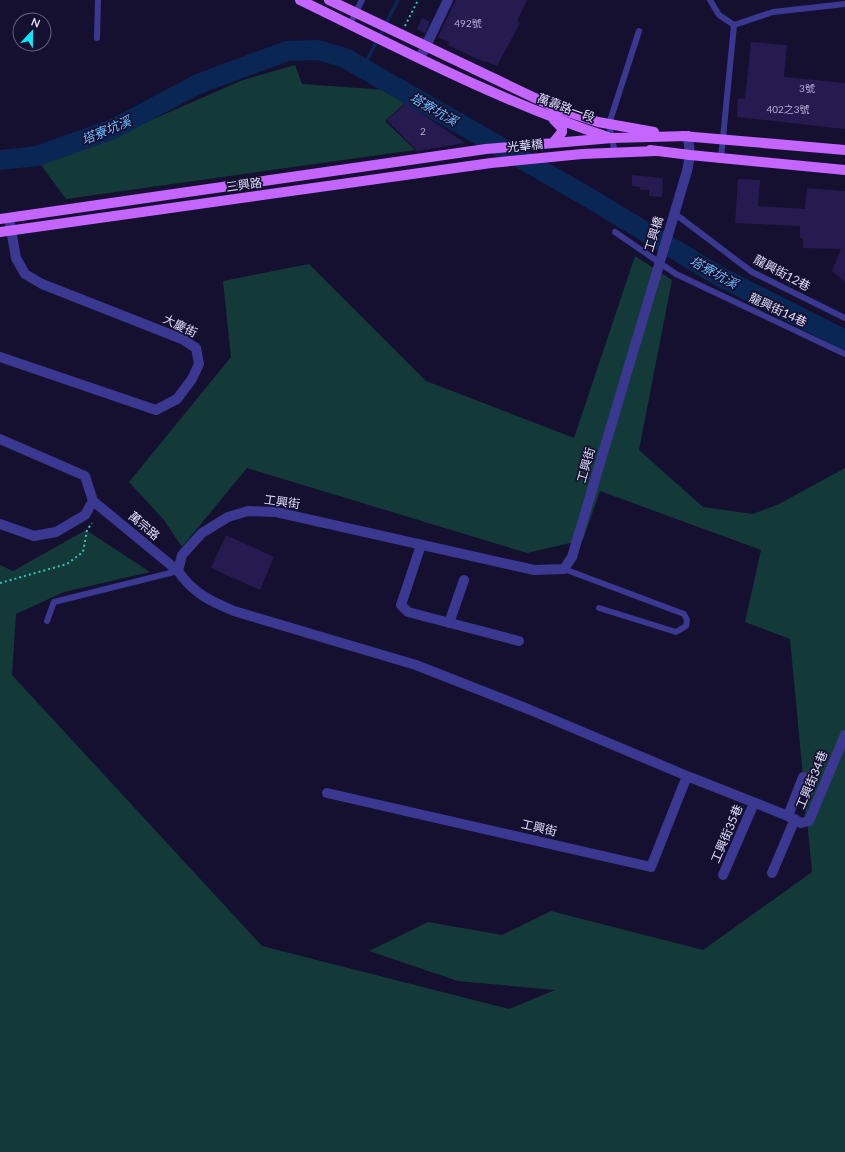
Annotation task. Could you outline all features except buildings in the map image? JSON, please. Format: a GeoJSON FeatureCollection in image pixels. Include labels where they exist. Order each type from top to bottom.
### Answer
{"type":"FeatureCollection","features":[{"type":"Feature","properties":{"kind":"main road","name":"萬壽路一段"},"geometry":{"type":"LineString","coordinates":[[300,0],[392,45],[552,118],[612,138],[656,151],[845,170]]}},
{"type":"Feature","properties":{"kind":"main road","name":"萬壽路一段"},"geometry":{"type":"LineString","coordinates":[[329,0],[556,108],[609,124],[637,130],[688,136],[845,150]]}},
{"type":"Feature","properties":{"kind":"main road"},"geometry":{"type":"LineString","coordinates":[[552,118],[562,128],[560,135],[552,143]]}},
{"type":"Feature","properties":{"kind":"main road","name":"光華橋"},"geometry":{"type":"LineString","coordinates":[[486,149],[612,138],[688,136]]}},
{"type":"Feature","properties":{"kind":"main road","name":"三興路"},"geometry":{"type":"LineString","coordinates":[[5,218],[486,149]]}},
{"type":"Feature","properties":{"kind":"main road","name":"光華橋"},"geometry":{"type":"LineString","coordinates":[[491,163],[563,155],[656,151]]}},
{"type":"Feature","properties":{"kind":"main road","name":"三興路"},"geometry":{"type":"LineString","coordinates":[[0,232],[491,163]]}},
{"type":"Feature","properties":{"kind":"street"},"geometry":{"type":"LineString","coordinates":[[420,58],[448,0]]}},
{"type":"Feature","properties":{"kind":"street"},"geometry":{"type":"LineString","coordinates":[[674,213],[690,155],[688,136]]}},
{"type":"Feature","properties":{"kind":"street","name":"工興橋"},"geometry":{"type":"LineString","coordinates":[[659,262],[674,213]]}},
{"type":"Feature","properties":{"kind":"street","name":"大慶街"},"geometry":{"type":"LineString","coordinates":[[0,357],[156,410],[177,399],[192,380],[199,364],[196,348],[182,339],[42,284],[24,274],[16,258],[11,230],[5,218]]}},
{"type":"Feature","properties":{"kind":"street","name":"工興街"},"geometry":{"type":"LineString","coordinates":[[178,571],[182,555],[202,533],[228,517],[248,511],[276,512],[534,570],[564,569],[572,557],[659,262]]}},
{"type":"Feature","properties":{"kind":"street"},"geometry":{"type":"LineString","coordinates":[[0,439],[85,476],[93,501],[85,515],[56,532],[34,536],[0,524]]}},
{"type":"Feature","properties":{"kind":"street","name":"萬宗路"},"geometry":{"type":"LineString","coordinates":[[93,501],[178,571]]}},
{"type":"Feature","properties":{"kind":"street"},"geometry":{"type":"LineString","coordinates":[[421,545],[402,605],[408,612],[519,641]]}},
{"type":"Feature","properties":{"kind":"street"},"geometry":{"type":"LineString","coordinates":[[178,571],[187,585],[209,601],[416,665],[528,709],[687,776],[791,817]]}},
{"type":"Feature","properties":{"kind":"street"},"geometry":{"type":"LineString","coordinates":[[449,623],[464,580]]}},
{"type":"Feature","properties":{"kind":"street","name":"工興街34巷"},"geometry":{"type":"LineString","coordinates":[[791,817],[801,823],[809,821],[845,735]]}},
{"type":"Feature","properties":{"kind":"street","name":"工興街"},"geometry":{"type":"LineString","coordinates":[[327,792],[651,867],[687,776]]}},
{"type":"Feature","properties":{"kind":"street"},"geometry":{"type":"LineString","coordinates":[[772,873],[803,777]]}},
{"type":"Feature","properties":{"kind":"street","name":"工興街35巷"},"geometry":{"type":"LineString","coordinates":[[723,875],[754,802]]}},
{"type":"Feature","properties":{"kind":"lane"},"geometry":{"type":"LineString","coordinates":[[97,38],[98,0]]}},
{"type":"Feature","properties":{"kind":"lane"},"geometry":{"type":"LineString","coordinates":[[350,24],[362,0]]}},
{"type":"Feature","properties":{"kind":"lane"},"geometry":{"type":"LineString","coordinates":[[710,0],[719,15],[734,25]]}},
{"type":"Feature","properties":{"kind":"lane"},"geometry":{"type":"LineString","coordinates":[[734,25],[773,12],[845,4]]}},
{"type":"Feature","properties":{"kind":"lane"},"geometry":{"type":"LineString","coordinates":[[721,158],[734,25]]}},
{"type":"Feature","properties":{"kind":"lane"},"geometry":{"type":"LineString","coordinates":[[615,153],[609,124],[638,32]]}},
{"type":"Feature","properties":{"kind":"lane","name":"龍興街12巷"},"geometry":{"type":"LineString","coordinates":[[674,213],[752,272],[845,318]]}},
{"type":"Feature","properties":{"kind":"lane","name":"龍興街14巷"},"geometry":{"type":"LineString","coordinates":[[615,232],[676,274],[845,354]]}},
{"type":"Feature","properties":{"kind":"lane"},"geometry":{"type":"LineString","coordinates":[[564,569],[684,614],[687,620],[686,626],[676,632],[599,608]]}},
{"type":"Feature","properties":{"kind":"lane"},"geometry":{"type":"LineString","coordinates":[[47,620],[54,602],[178,571]]}},
{"type":"Feature","properties":{"kind":"path"},"geometry":{"type":"LineString","coordinates":[[399,33],[418,0]]}},
{"type":"Feature","properties":{"kind":"path"},"geometry":{"type":"LineString","coordinates":[[0,583],[68,564],[83,552],[87,530],[104,510]]}},
{"type":"Feature","properties":{"kind":"green space"},"geometry":{"type":"Polygon","coordinates":[[[295,65],[302,84],[386,90],[406,102],[385,121],[415,150],[66,199],[41,165],[126,131],[243,80],[295,65]]]}},
{"type":"Feature","properties":{"kind":"green space"},"geometry":{"type":"Polygon","coordinates":[[[635,256],[672,280],[639,450],[703,507],[753,514],[779,504],[845,468],[845,1152],[0,1152],[0,565],[13,571],[86,530],[150,572],[64,592],[16,614],[12,675],[262,946],[509,1009],[555,990],[458,981],[369,951],[428,922],[502,935],[551,911],[703,950],[812,872],[807,819],[804,818],[806,808],[790,639],[745,622],[761,550],[600,491],[583,540],[527,553],[247,468],[182,547],[164,520],[129,482],[231,357],[223,281],[309,264],[426,381],[574,438],[635,256]]]}},
{"type":"Feature","properties":{"kind":"waterway"},"geometry":{"type":"LineString","coordinates":[[363,68],[398,0]]}},
{"type":"Feature","properties":{"kind":"waterway","name":"塔寮坑溪"},"geometry":{"type":"LineString","coordinates":[[0,160],[37,156],[113,129],[198,84],[287,51],[318,50],[345,58],[586,196],[717,275],[845,340]]}}]}
